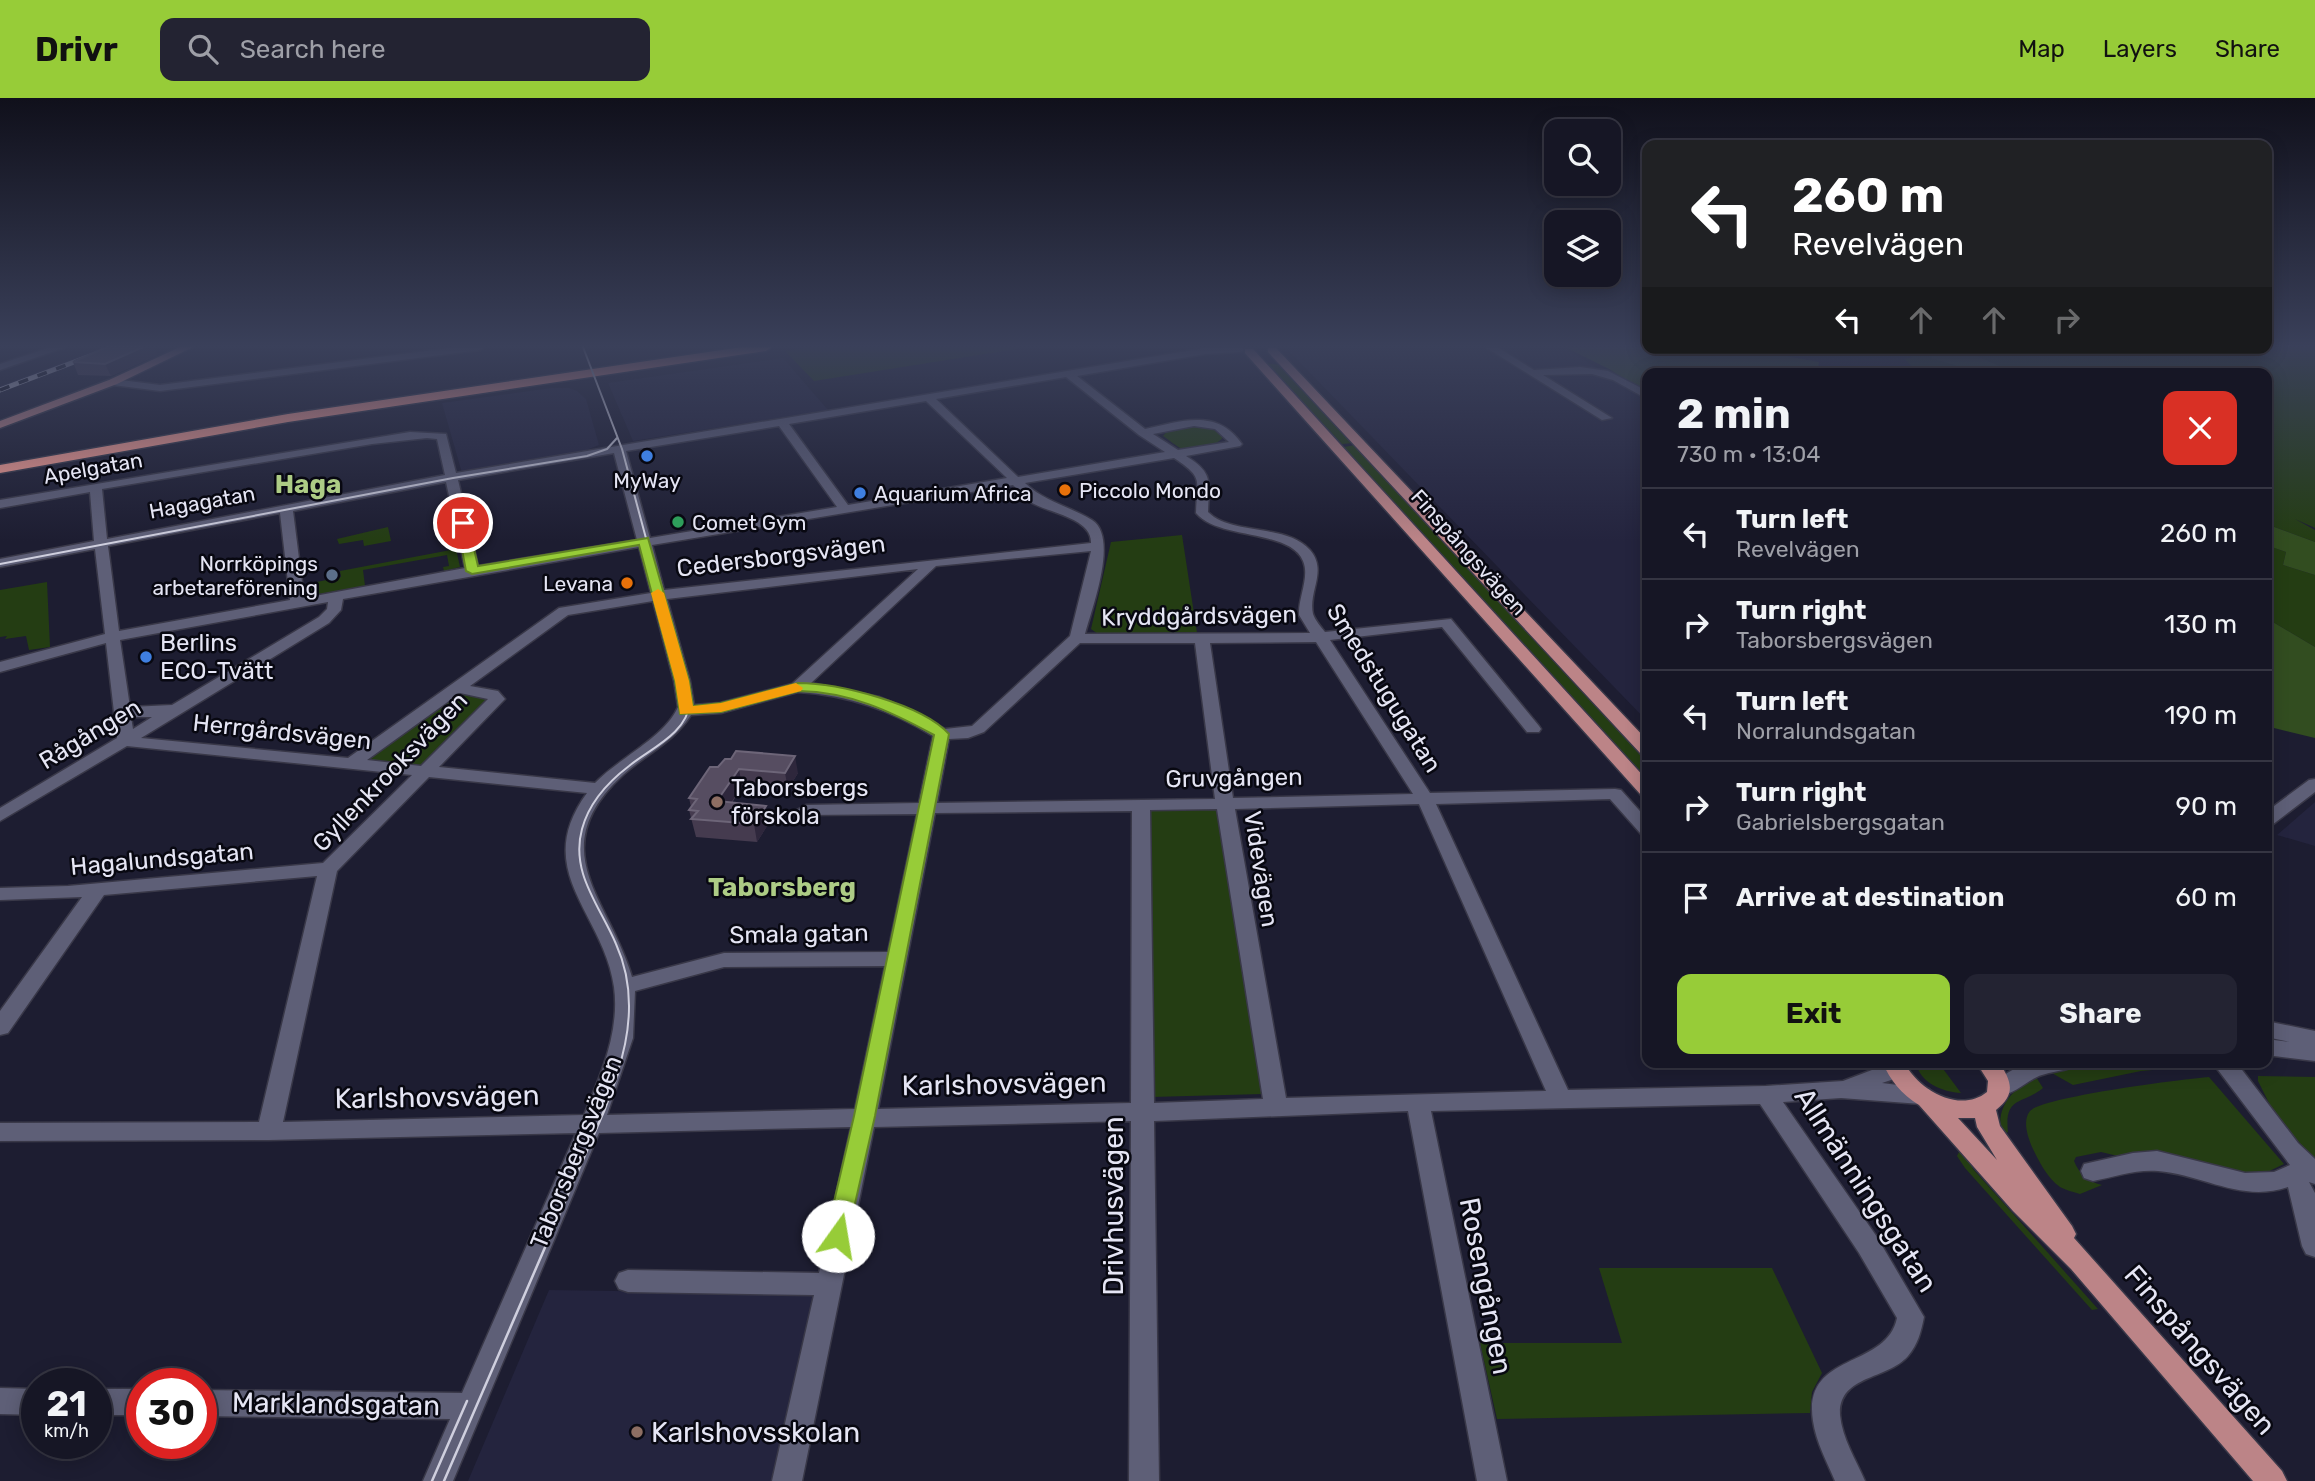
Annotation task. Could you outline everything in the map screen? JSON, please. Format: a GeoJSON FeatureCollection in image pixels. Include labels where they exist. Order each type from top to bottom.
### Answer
{"type":"FeatureCollection","features":[{"type":"Feature","properties":{"kind":"highway"},"geometry":{"type":"LineString","coordinates":[[0,463],[296,412]]}},
{"type":"Feature","properties":{"kind":"highway"},"geometry":{"type":"LineString","coordinates":[[0,469],[334,412]]}},
{"type":"Feature","properties":{"kind":"main road"},"geometry":{"type":"LineString","coordinates":[[0,425],[35,412]]}},
{"type":"Feature","properties":{"kind":"main road","name":"Finspångsvägen"},"geometry":{"type":"LineString","coordinates":[[1298,412],[1642,786]]}},
{"type":"Feature","properties":{"kind":"main road","name":"Finspångsvägen"},"geometry":{"type":"LineString","coordinates":[[1334,412],[1642,745]]}},
{"type":"Feature","properties":{"kind":"main road","name":"Finspångsvägen"},"geometry":{"type":"LineString","coordinates":[[1895,1068],[1901,1079],[1924,1097],[2022,1204],[2080,1261],[2272,1481]]}},
{"type":"Feature","properties":{"kind":"main road"},"geometry":{"type":"LineString","coordinates":[[1984,1108],[1993,1103],[2000,1088],[1991,1068]]}},
{"type":"Feature","properties":{"kind":"main road","name":"Finspångsvägen"},"geometry":{"type":"LineString","coordinates":[[1924,1097],[1957,1109],[1984,1108],[1989,1127],[1998,1143],[2042,1202],[2080,1261]]}},
{"type":"Feature","properties":{"kind":"street","name":"Hagagatan"},"geometry":{"type":"LineString","coordinates":[[0,563],[452,477],[843,412]]}},
{"type":"Feature","properties":{"kind":"street"},"geometry":{"type":"LineString","coordinates":[[619,449],[684,691],[685,711],[721,708],[798,687],[836,691],[883,703],[920,719],[942,734],[968,733],[978,729],[1077,638],[1099,546],[1098,536],[1090,524],[1042,504],[943,412]]}},
{"type":"Feature","properties":{"kind":"street","name":"Smedstugugatan"},"geometry":{"type":"LineString","coordinates":[[1116,412],[1143,433],[1199,469],[1203,479],[1202,513],[1209,520],[1282,540],[1302,550],[1310,558],[1306,615],[1425,799],[1561,1099]]}},
{"type":"Feature","properties":{"kind":"street"},"geometry":{"type":"LineString","coordinates":[[1595,412],[1606,418]]}},
{"type":"Feature","properties":{"kind":"street"},"geometry":{"type":"LineString","coordinates":[[782,422],[844,508]]}},
{"type":"Feature","properties":{"kind":"street"},"geometry":{"type":"LineString","coordinates":[[0,667],[112,637],[297,602],[644,541],[1236,444],[1232,436],[1207,423],[1143,433]]}},
{"type":"Feature","properties":{"kind":"street","name":"Apelgatan"},"geometry":{"type":"LineString","coordinates":[[0,504],[96,486],[427,434],[442,436],[452,477]]}},
{"type":"Feature","properties":{"kind":"street"},"geometry":{"type":"LineString","coordinates":[[452,477],[472,571]]}},
{"type":"Feature","properties":{"kind":"street"},"geometry":{"type":"LineString","coordinates":[[96,486],[100,542],[126,741]]}},
{"type":"Feature","properties":{"kind":"street"},"geometry":{"type":"LineString","coordinates":[[286,508],[297,602]]}},
{"type":"Feature","properties":{"kind":"street","name":"Cedersborgsvägen"},"geometry":{"type":"LineString","coordinates":[[351,764],[564,611],[659,595],[1099,546]]}},
{"type":"Feature","properties":{"kind":"street"},"geometry":{"type":"LineString","coordinates":[[798,687],[932,563]]}},
{"type":"Feature","properties":{"kind":"street","name":"Rågången"},"geometry":{"type":"LineString","coordinates":[[0,816],[324,620],[334,610],[336,596]]}},
{"type":"Feature","properties":{"kind":"street","name":"Kryddgårdsvägen"},"geometry":{"type":"LineString","coordinates":[[1077,638],[1322,637],[1446,622],[1533,729]]}},
{"type":"Feature","properties":{"kind":"street","name":"Videvägen"},"geometry":{"type":"LineString","coordinates":[[1202,639],[1225,804],[1276,1107]]}},
{"type":"Feature","properties":{"kind":"street","name":"Gyllenkrooksvägen"},"geometry":{"type":"LineString","coordinates":[[269,1131],[328,869],[497,699],[492,694],[457,688]]}},
{"type":"Feature","properties":{"kind":"street"},"geometry":{"type":"LineString","coordinates":[[122,711],[146,713],[179,709]]}},
{"type":"Feature","properties":{"kind":"street","name":"Taborsbergsvägen"},"geometry":{"type":"LineString","coordinates":[[438,1481],[592,1124],[611,1076],[620,1043],[625,1018],[624,987],[611,945],[586,897],[573,860],[582,818],[600,789],[623,766],[670,731],[685,711]]}},
{"type":"Feature","properties":{"kind":"street"},"geometry":{"type":"LineString","coordinates":[[787,1481],[865,1116],[942,734]]}},
{"type":"Feature","properties":{"kind":"street","name":"Herrgårdsvägen"},"geometry":{"type":"LineString","coordinates":[[126,741],[600,789]]}},
{"type":"Feature","properties":{"kind":"street"},"geometry":{"type":"LineString","coordinates":[[2272,816],[2315,784]]}},
{"type":"Feature","properties":{"kind":"street","name":"Gruvgången"},"geometry":{"type":"LineString","coordinates":[[806,810],[1225,804],[1615,794],[1642,824]]}},
{"type":"Feature","properties":{"kind":"street","name":"Drivhusvägen"},"geometry":{"type":"LineString","coordinates":[[1141,804],[1145,1112],[1144,1481]]}},
{"type":"Feature","properties":{"kind":"street","name":"Hagalundsgatan"},"geometry":{"type":"LineString","coordinates":[[0,894],[98,889],[328,869]]}},
{"type":"Feature","properties":{"kind":"street"},"geometry":{"type":"LineString","coordinates":[[0,1027],[98,889]]}},
{"type":"Feature","properties":{"kind":"street","name":"Smala gatan"},"geometry":{"type":"LineString","coordinates":[[624,987],[724,960],[895,959]]}},
{"type":"Feature","properties":{"kind":"street"},"geometry":{"type":"LineString","coordinates":[[2272,1030],[2315,1039]]}},
{"type":"Feature","properties":{"kind":"street"},"geometry":{"type":"LineString","coordinates":[[2272,1048],[2315,1053]]}},
{"type":"Feature","properties":{"kind":"street","name":"Karlshovsvägen"},"geometry":{"type":"LineString","coordinates":[[1841,1089],[1889,1068]]}},
{"type":"Feature","properties":{"kind":"street"},"geometry":{"type":"LineString","coordinates":[[2000,1088],[2034,1068]]}},
{"type":"Feature","properties":{"kind":"street"},"geometry":{"type":"LineString","coordinates":[[2228,1068],[2306,1172],[2303,1193],[2315,1246]]}},
{"type":"Feature","properties":{"kind":"street","name":"Karlshovsvägen"},"geometry":{"type":"LineString","coordinates":[[0,1132],[269,1131],[1145,1112],[1419,1102],[1766,1095],[1841,1089],[1924,1097]]}},
{"type":"Feature","properties":{"kind":"street","name":"Allmänningsgatan"},"geometry":{"type":"LineString","coordinates":[[1766,1095],[1868,1245],[1911,1317],[1911,1328],[1898,1350],[1834,1383],[1827,1396],[1826,1412],[1830,1433],[1850,1481]]}},
{"type":"Feature","properties":{"kind":"street","name":"Rosengången"},"geometry":{"type":"LineString","coordinates":[[1419,1102],[1492,1481]]}},
{"type":"Feature","properties":{"kind":"street"},"geometry":{"type":"LineString","coordinates":[[2093,1171],[2153,1161],[2175,1163],[2257,1182],[2274,1182],[2306,1172]]}},
{"type":"Feature","properties":{"kind":"street"},"geometry":{"type":"LineString","coordinates":[[628,1281],[827,1284]]}},
{"type":"Feature","properties":{"kind":"street"},"geometry":{"type":"LineString","coordinates":[[0,1401],[21,1402]]}},
{"type":"Feature","properties":{"kind":"street","name":"Marklandsgatan"},"geometry":{"type":"LineString","coordinates":[[217,1403],[470,1406]]}},
{"type":"Feature","properties":{"kind":"shaded area"},"geometry":{"type":"Polygon","coordinates":[[[444,412],[590,412],[599,445],[579,453],[462,473],[444,412]]]}},
{"type":"Feature","properties":{"kind":"shaded area"},"geometry":{"type":"Polygon","coordinates":[[[620,412],[818,412],[633,441],[620,412]]]}},
{"type":"Feature","properties":{"kind":"shaded area"},"geometry":{"type":"Polygon","coordinates":[[[1347,412],[1642,412],[1642,716],[1347,412]]]}},
{"type":"Feature","properties":{"kind":"shaded area"},"geometry":{"type":"Polygon","coordinates":[[[2315,802],[2315,846],[2277,835],[2315,802]]]}},
{"type":"Feature","properties":{"kind":"shaded area","name":"Karlshovsskolan"},"geometry":{"type":"Polygon","coordinates":[[[549,1290],[816,1294],[775,1481],[468,1481],[549,1290]]]}},
{"type":"Feature","properties":{"kind":"green space"},"geometry":{"type":"Polygon","coordinates":[[[1312,412],[1324,412],[1353,443],[1342,444],[1312,412]]]}},
{"type":"Feature","properties":{"kind":"green space"},"geometry":{"type":"Polygon","coordinates":[[[2272,412],[2315,412],[2315,528],[2295,519],[2315,530],[2315,542],[2272,526],[2272,412]]]}},
{"type":"Feature","properties":{"kind":"green space"},"geometry":{"type":"Polygon","coordinates":[[[1196,425],[1215,428],[1224,436],[1211,446],[1193,450],[1182,449],[1163,436],[1169,429],[1196,425]]]}},
{"type":"Feature","properties":{"kind":"green space"},"geometry":{"type":"Polygon","coordinates":[[[1355,445],[1642,755],[1642,775],[1344,447],[1355,445]]]}},
{"type":"Feature","properties":{"kind":"green space"},"geometry":{"type":"Polygon","coordinates":[[[2272,526],[2315,542],[2315,575],[2283,565],[2286,552],[2272,547],[2272,526]]]}},
{"type":"Feature","properties":{"kind":"green space"},"geometry":{"type":"Polygon","coordinates":[[[388,527],[391,541],[364,546],[363,540],[339,544],[337,539],[388,527]]]}},
{"type":"Feature","properties":{"kind":"green space"},"geometry":{"type":"Polygon","coordinates":[[[1182,535],[1197,633],[1105,635],[1091,629],[1111,542],[1182,535]]]}},
{"type":"Feature","properties":{"kind":"green space"},"geometry":{"type":"Polygon","coordinates":[[[2272,547],[2286,552],[2283,565],[2315,575],[2315,647],[2272,622],[2272,547]]]}},
{"type":"Feature","properties":{"kind":"green space"},"geometry":{"type":"Polygon","coordinates":[[[456,549],[460,567],[444,571],[443,567],[449,566],[447,555],[363,570],[365,586],[319,594],[307,593],[307,584],[341,577],[340,571],[456,549]]]}},
{"type":"Feature","properties":{"kind":"green space"},"geometry":{"type":"Polygon","coordinates":[[[47,582],[50,647],[29,650],[26,636],[5,639],[7,636],[0,637],[0,590],[47,582]]]}},
{"type":"Feature","properties":{"kind":"green space"},"geometry":{"type":"Polygon","coordinates":[[[2272,622],[2315,647],[2315,738],[2272,727],[2272,622]]]}},
{"type":"Feature","properties":{"kind":"green space"},"geometry":{"type":"Polygon","coordinates":[[[457,693],[491,700],[422,766],[368,761],[457,693]]]}},
{"type":"Feature","properties":{"kind":"green space"},"geometry":{"type":"Polygon","coordinates":[[[1150,808],[1219,808],[1263,1094],[1151,1097],[1150,808]]]}},
{"type":"Feature","properties":{"kind":"green space"},"geometry":{"type":"Polygon","coordinates":[[[1942,1068],[1961,1093],[1933,1085],[1918,1069],[1942,1068]]]}},
{"type":"Feature","properties":{"kind":"green space"},"geometry":{"type":"Polygon","coordinates":[[[2068,1068],[2176,1068],[2141,1071],[2073,1085],[2050,1072],[2068,1068]]]}},
{"type":"Feature","properties":{"kind":"green space"},"geometry":{"type":"Polygon","coordinates":[[[2258,1076],[2315,1077],[2315,1161],[2274,1113],[2258,1076]]]}},
{"type":"Feature","properties":{"kind":"green space"},"geometry":{"type":"Polygon","coordinates":[[[2036,1077],[2043,1088],[2012,1107],[2007,1120],[2008,1132],[2003,1135],[2001,1117],[2007,1100],[2020,1087],[2036,1077]]]}},
{"type":"Feature","properties":{"kind":"green space"},"geometry":{"type":"Polygon","coordinates":[[[2209,1077],[2284,1164],[2261,1175],[2126,1158],[2101,1152],[2076,1157],[2074,1161],[2082,1174],[2102,1185],[2080,1194],[2062,1188],[2051,1179],[2030,1143],[2026,1119],[2030,1111],[2040,1106],[2114,1090],[2209,1077]]]}},
{"type":"Feature","properties":{"kind":"green space"},"geometry":{"type":"Polygon","coordinates":[[[1959,1152],[1969,1157],[1973,1169],[2098,1309],[2092,1310],[1965,1168],[1957,1156],[1959,1152]]]}},
{"type":"Feature","properties":{"kind":"green space"},"geometry":{"type":"Polygon","coordinates":[[[1599,1268],[1772,1268],[1822,1373],[1812,1392],[1810,1413],[1497,1419],[1480,1343],[1622,1343],[1599,1268]]]}},
{"type":"Feature","properties":{"kind":"building"},"geometry":{"type":"Polygon","coordinates":[[[736,751],[795,756],[785,773],[739,769],[717,801],[766,806],[754,824],[691,819],[698,811],[689,810],[697,799],[689,798],[710,767],[718,767],[725,759],[731,759],[736,751]]]}},
{"type":"Feature","properties":{"kind":"tram line"},"geometry":{"type":"LineString","coordinates":[[608,412],[622,449],[690,702],[687,713],[675,732],[607,786],[589,810],[582,829],[579,845],[583,875],[616,944],[626,976],[628,1025],[617,1074]]}},
{"type":"Feature","properties":{"kind":"tram line"},"geometry":{"type":"LineString","coordinates":[[0,564],[453,478],[587,456],[607,449],[617,438]]}},
{"type":"Feature","properties":{"kind":"tram line"},"geometry":{"type":"LineString","coordinates":[[444,1481],[618,1073]]}},
{"type":"Feature","properties":{"kind":"tram line"},"geometry":{"type":"LineString","coordinates":[[432,1481],[467,1401]]}},
{"type":"Feature","properties":{"kind":"slow traffic"},"geometry":{"type":"LineString","coordinates":[[658,593],[682,681],[685,711],[721,708],[796,688]]}},
{"type":"Feature","properties":{"kind":"place","name":"MyWay"},"geometry":{"type":"Point","coordinates":[647,456]}},
{"type":"Feature","properties":{"kind":"place","name":"Piccolo Mondo"},"geometry":{"type":"Point","coordinates":[1065,490]}},
{"type":"Feature","properties":{"kind":"place","name":"Aquarium Africa"},"geometry":{"type":"Point","coordinates":[860,493]}},
{"type":"Feature","properties":{"kind":"place","name":"Comet Gym"},"geometry":{"type":"Point","coordinates":[678,522]}},
{"type":"Feature","properties":{"kind":"place","name":"Norrköpings arbetareförening"},"geometry":{"type":"Point","coordinates":[332,575]}},
{"type":"Feature","properties":{"kind":"place","name":"Levana"},"geometry":{"type":"Point","coordinates":[627,583]}},
{"type":"Feature","properties":{"kind":"place","name":"Berlins ECO-Tvätt"},"geometry":{"type":"Point","coordinates":[146,657]}},
{"type":"Feature","properties":{"kind":"place","name":"Taborsbergs förskola"},"geometry":{"type":"Point","coordinates":[717,802]}},
{"type":"Feature","properties":{"kind":"place","name":"Karlshovsskolan"},"geometry":{"type":"Point","coordinates":[637,1432]}},
{"type":"Feature","properties":{"kind":"district","name":"Haga"},"geometry":{"type":"Point","coordinates":[308,484]}},
{"type":"Feature","properties":{"kind":"district","name":"Taborsberg"},"geometry":{"type":"Point","coordinates":[782,887]}},
{"type":"Feature","properties":{"kind":"route"},"geometry":{"type":"LineString","coordinates":[[463,523],[472,571],[644,541],[682,681],[685,711],[721,708],[798,687],[811,687],[858,696],[891,706],[920,719],[942,734],[838,1236]]}}]}
